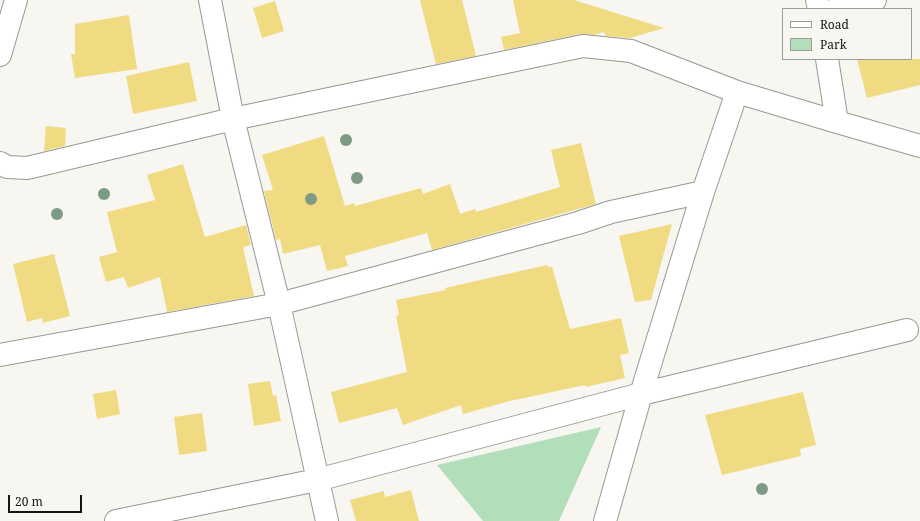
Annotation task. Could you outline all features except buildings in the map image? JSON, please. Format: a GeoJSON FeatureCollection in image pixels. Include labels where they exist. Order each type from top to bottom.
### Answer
{"type":"FeatureCollection","features":[{"type":"Feature","properties":{"kind":"street"},"geometry":{"type":"LineString","coordinates":[[0,55],[16,0]]}},
{"type":"Feature","properties":{"kind":"street"},"geometry":{"type":"LineString","coordinates":[[210,0],[233,119],[279,304],[327,521]]}},
{"type":"Feature","properties":{"kind":"street"},"geometry":{"type":"LineString","coordinates":[[840,8],[875,0]]}},
{"type":"Feature","properties":{"kind":"street"},"geometry":{"type":"LineString","coordinates":[[0,163],[7,167],[27,168],[233,119],[583,46],[631,51],[737,92],[920,146]]}},
{"type":"Feature","properties":{"kind":"street"},"geometry":{"type":"LineString","coordinates":[[827,60],[837,122]]}},
{"type":"Feature","properties":{"kind":"street"},"geometry":{"type":"LineString","coordinates":[[605,521],[641,394],[703,192],[737,92]]}},
{"type":"Feature","properties":{"kind":"street"},"geometry":{"type":"LineString","coordinates":[[0,355],[279,304],[578,223],[611,212],[703,192]]}},
{"type":"Feature","properties":{"kind":"street"},"geometry":{"type":"LineString","coordinates":[[116,521],[317,480],[641,394],[907,330]]}},
{"type":"Feature","properties":{"kind":"green space"},"geometry":{"type":"Polygon","coordinates":[[[601,427],[559,521],[483,521],[437,465],[601,427]]]}}]}
